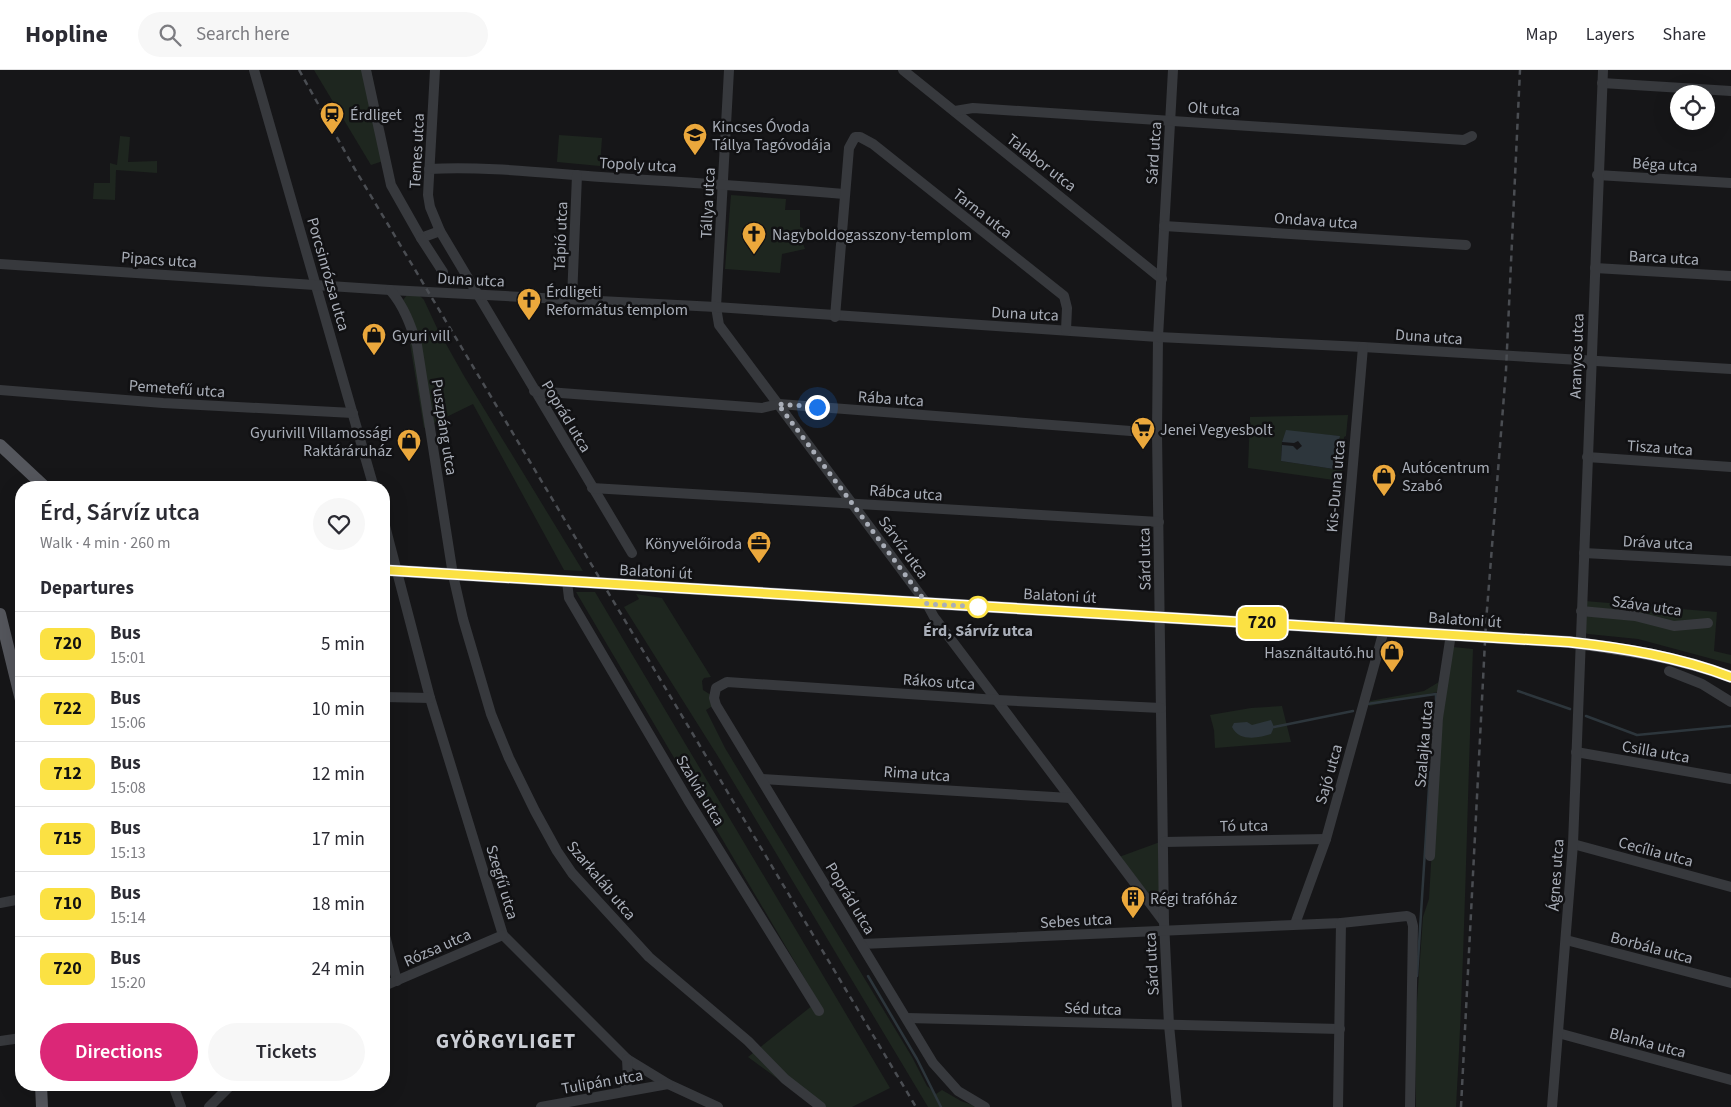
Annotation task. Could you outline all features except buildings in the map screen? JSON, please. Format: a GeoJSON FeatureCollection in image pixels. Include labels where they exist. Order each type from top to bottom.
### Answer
{"type":"FeatureCollection","features":[{"type":"Feature","properties":{"kind":"main road"},"geometry":{"type":"LineString","coordinates":[[0,445],[39,481]]}},
{"type":"Feature","properties":{"kind":"main road","name":"Balatoni út"},"geometry":{"type":"LineString","coordinates":[[390,570],[927,604],[1339,627],[1580,644],[1664,656],[1731,677]]}},
{"type":"Feature","properties":{"kind":"main road"},"geometry":{"type":"LineString","coordinates":[[0,614],[15,664]]}},
{"type":"Feature","properties":{"kind":"main road"},"geometry":{"type":"LineString","coordinates":[[41,1091],[42,1107]]}},
{"type":"Feature","properties":{"kind":"street","name":"Porcsinrózsa utca"},"geometry":{"type":"LineString","coordinates":[[254,70],[372,481]]}},
{"type":"Feature","properties":{"kind":"street","name":"Temes utca"},"geometry":{"type":"LineString","coordinates":[[366,70],[391,185],[443,272]]}},
{"type":"Feature","properties":{"kind":"street","name":"Temes utca"},"geometry":{"type":"LineString","coordinates":[[436,70],[429,169],[430,207],[440,231],[477,294]]}},
{"type":"Feature","properties":{"kind":"street","name":"Tállya utca"},"geometry":{"type":"LineString","coordinates":[[716,307],[729,70]]}},
{"type":"Feature","properties":{"kind":"street","name":"Talabor utca"},"geometry":{"type":"LineString","coordinates":[[904,70],[970,126],[1044,182],[1162,279]]}},
{"type":"Feature","properties":{"kind":"street","name":"Sárd utca"},"geometry":{"type":"LineString","coordinates":[[1174,70],[1158,337],[1157,433],[1165,926],[1169,1025],[1177,1107]]}},
{"type":"Feature","properties":{"kind":"street","name":"Aranyos utca"},"geometry":{"type":"LineString","coordinates":[[1580,644],[1603,70]]}},
{"type":"Feature","properties":{"kind":"street"},"geometry":{"type":"LineString","coordinates":[[1602,83],[1731,91]]}},
{"type":"Feature","properties":{"kind":"street","name":"Olt utca"},"geometry":{"type":"LineString","coordinates":[[954,111],[973,108],[1464,140],[1472,136]]}},
{"type":"Feature","properties":{"kind":"street","name":"Tarna utca"},"geometry":{"type":"LineString","coordinates":[[844,194],[848,148],[855,137],[860,137],[873,144],[1064,296],[1067,308],[1066,330]]}},
{"type":"Feature","properties":{"kind":"street","name":"Topoly utca"},"geometry":{"type":"LineString","coordinates":[[429,169],[463,168],[724,184],[844,194]]}},
{"type":"Feature","properties":{"kind":"street","name":"Tápió utca"},"geometry":{"type":"LineString","coordinates":[[572,299],[577,175]]}},
{"type":"Feature","properties":{"kind":"street","name":"Béga utca"},"geometry":{"type":"LineString","coordinates":[[1598,175],[1731,183]]}},
{"type":"Feature","properties":{"kind":"street"},"geometry":{"type":"LineString","coordinates":[[835,317],[844,194]]}},
{"type":"Feature","properties":{"kind":"street","name":"Ondava utca"},"geometry":{"type":"LineString","coordinates":[[1164,226],[1466,245]]}},
{"type":"Feature","properties":{"kind":"street"},"geometry":{"type":"LineString","coordinates":[[421,238],[440,231]]}},
{"type":"Feature","properties":{"kind":"street","name":"Pipacs utca"},"geometry":{"type":"LineString","coordinates":[[0,264],[316,284]]}},
{"type":"Feature","properties":{"kind":"street","name":"Barca utca"},"geometry":{"type":"LineString","coordinates":[[1595,268],[1731,276]]}},
{"type":"Feature","properties":{"kind":"street","name":"Duna utca"},"geometry":{"type":"LineString","coordinates":[[316,284],[390,290],[716,307],[835,317],[1158,337],[1363,346],[1731,369]]}},
{"type":"Feature","properties":{"kind":"street","name":"Puszpáng utca"},"geometry":{"type":"LineString","coordinates":[[390,290],[407,315],[419,353],[453,575]]}},
{"type":"Feature","properties":{"kind":"street","name":"Poprád utca"},"geometry":{"type":"LineString","coordinates":[[477,294],[632,553]]}},
{"type":"Feature","properties":{"kind":"street","name":"Sárvíz utca"},"geometry":{"type":"LineString","coordinates":[[716,307],[719,325],[854,504],[927,604],[934,617],[998,700],[1165,926]]}},
{"type":"Feature","properties":{"kind":"street","name":"Kis-Duna utca"},"geometry":{"type":"LineString","coordinates":[[1339,627],[1363,346]]}},
{"type":"Feature","properties":{"kind":"street","name":"Pemetefű utca"},"geometry":{"type":"LineString","coordinates":[[0,390],[163,403],[353,413]]}},
{"type":"Feature","properties":{"kind":"street","name":"Rába utca"},"geometry":{"type":"LineString","coordinates":[[534,391],[762,408],[778,404],[1157,433]]}},
{"type":"Feature","properties":{"kind":"street","name":"Tisza utca"},"geometry":{"type":"LineString","coordinates":[[1587,457],[1731,467]]}},
{"type":"Feature","properties":{"kind":"street","name":"Rábca utca"},"geometry":{"type":"LineString","coordinates":[[592,488],[1159,522]]}},
{"type":"Feature","properties":{"kind":"street"},"geometry":{"type":"LineString","coordinates":[[390,544],[397,570]]}},
{"type":"Feature","properties":{"kind":"street","name":"Dráva utca"},"geometry":{"type":"LineString","coordinates":[[1584,553],[1731,561]]}},
{"type":"Feature","properties":{"kind":"street","name":"Szegfű utca"},"geometry":{"type":"LineString","coordinates":[[397,570],[430,698],[503,935],[627,1060],[668,1084],[718,1107]]}},
{"type":"Feature","properties":{"kind":"street","name":"Szarkaláb utca"},"geometry":{"type":"LineString","coordinates":[[453,575],[481,686],[491,714],[509,758],[557,852],[590,894],[648,956],[748,1041],[785,1079],[821,1107]]}},
{"type":"Feature","properties":{"kind":"street","name":"Szalvia utca"},"geometry":{"type":"LineString","coordinates":[[567,582],[569,598],[688,800],[819,1011]]}},
{"type":"Feature","properties":{"kind":"street","name":"Száva utca"},"geometry":{"type":"LineString","coordinates":[[1581,611],[1635,616],[1674,626],[1708,623]]}},
{"type":"Feature","properties":{"kind":"street","name":"Sajó utca"},"geometry":{"type":"LineString","coordinates":[[1295,924],[1326,838],[1384,630]]}},
{"type":"Feature","properties":{"kind":"street","name":"Szalajka utca"},"geometry":{"type":"LineString","coordinates":[[1430,856],[1438,718],[1451,634]]}},
{"type":"Feature","properties":{"kind":"street","name":"Ágnes utca"},"geometry":{"type":"LineString","coordinates":[[1552,1107],[1573,844],[1580,644]]}},
{"type":"Feature","properties":{"kind":"street"},"geometry":{"type":"LineString","coordinates":[[1669,671],[1702,684],[1731,702]]}},
{"type":"Feature","properties":{"kind":"street","name":"Rákos utca"},"geometry":{"type":"LineString","coordinates":[[716,688],[728,682],[998,700],[1161,708]]}},
{"type":"Feature","properties":{"kind":"street","name":"Poprád utca"},"geometry":{"type":"LineString","coordinates":[[716,688],[714,698],[716,705],[906,1018],[946,1079],[965,1096],[985,1107]]}},
{"type":"Feature","properties":{"kind":"street"},"geometry":{"type":"LineString","coordinates":[[390,697],[430,698]]}},
{"type":"Feature","properties":{"kind":"street","name":"Csilla utca"},"geometry":{"type":"LineString","coordinates":[[1576,752],[1731,779]]}},
{"type":"Feature","properties":{"kind":"street","name":"Rima utca"},"geometry":{"type":"LineString","coordinates":[[762,779],[1070,798]]}},
{"type":"Feature","properties":{"kind":"street","name":"Tó utca"},"geometry":{"type":"LineString","coordinates":[[1164,842],[1326,838]]}},
{"type":"Feature","properties":{"kind":"street","name":"Cecília utca"},"geometry":{"type":"LineString","coordinates":[[1573,844],[1731,886]]}},
{"type":"Feature","properties":{"kind":"street"},"geometry":{"type":"LineString","coordinates":[[0,903],[15,900]]}},
{"type":"Feature","properties":{"kind":"street","name":"Sebes utca"},"geometry":{"type":"LineString","coordinates":[[862,944],[1165,926],[1341,923],[1401,915],[1411,918],[1413,926],[1410,1107]]}},
{"type":"Feature","properties":{"kind":"street"},"geometry":{"type":"LineString","coordinates":[[1338,1107],[1341,923]]}},
{"type":"Feature","properties":{"kind":"street","name":"Rózsa utca"},"geometry":{"type":"LineString","coordinates":[[390,984],[503,935]]}},
{"type":"Feature","properties":{"kind":"street","name":"Borbála utca"},"geometry":{"type":"LineString","coordinates":[[1566,940],[1731,983]]}},
{"type":"Feature","properties":{"kind":"street"},"geometry":{"type":"LineString","coordinates":[[390,957],[396,982]]}},
{"type":"Feature","properties":{"kind":"street","name":"Séd utca"},"geometry":{"type":"LineString","coordinates":[[906,1018],[1340,1030]]}},
{"type":"Feature","properties":{"kind":"street","name":"Blanka utca"},"geometry":{"type":"LineString","coordinates":[[1558,1033],[1731,1080]]}},
{"type":"Feature","properties":{"kind":"street"},"geometry":{"type":"LineString","coordinates":[[0,1041],[15,1039]]}},
{"type":"Feature","properties":{"kind":"street"},"geometry":{"type":"LineString","coordinates":[[626,1091],[628,1080],[627,1060]]}},
{"type":"Feature","properties":{"kind":"street","name":"Tulipán utca"},"geometry":{"type":"LineString","coordinates":[[541,1107],[668,1084]]}},
{"type":"Feature","properties":{"kind":"street"},"geometry":{"type":"LineString","coordinates":[[175,1091],[181,1107]]}},
{"type":"Feature","properties":{"kind":"street"},"geometry":{"type":"LineString","coordinates":[[209,1107],[225,1091]]}},
{"type":"Feature","properties":{"kind":"shaded area"},"geometry":{"type":"Polygon","coordinates":[[[314,70],[371,70],[389,159],[371,165],[314,70]]]}},
{"type":"Feature","properties":{"kind":"shaded area"},"geometry":{"type":"Polygon","coordinates":[[[559,135],[602,138],[600,166],[557,162],[559,135]]]}},
{"type":"Feature","properties":{"kind":"shaded area"},"geometry":{"type":"Polygon","coordinates":[[[120,136],[130,137],[128,162],[157,161],[157,173],[116,170],[115,200],[93,199],[94,183],[110,183],[110,163],[117,165],[120,136]]]}},
{"type":"Feature","properties":{"kind":"shaded area"},"geometry":{"type":"Polygon","coordinates":[[[731,195],[786,199],[785,210],[800,210],[800,227],[803,228],[802,241],[805,249],[782,254],[780,273],[725,269],[731,195]]]}},
{"type":"Feature","properties":{"kind":"shaded area"},"geometry":{"type":"Polygon","coordinates":[[[407,295],[420,296],[424,300],[437,328],[464,376],[583,571],[564,570],[473,404],[424,428],[410,344],[420,343],[403,300],[407,295]]]}},
{"type":"Feature","properties":{"kind":"shaded area"},"geometry":{"type":"Polygon","coordinates":[[[1348,415],[1346,436],[1344,437],[1341,481],[1248,468],[1250,417],[1348,415]],[[1286,431],[1282,442],[1281,461],[1334,469],[1340,436],[1286,431]]]}},
{"type":"Feature","properties":{"kind":"shaded area"},"geometry":{"type":"Polygon","coordinates":[[[1286,430],[1340,436],[1334,469],[1281,461],[1282,445],[1293,446],[1297,450],[1302,446],[1298,441],[1294,443],[1282,442],[1286,430]]]}},
{"type":"Feature","properties":{"kind":"shaded area"},"geometry":{"type":"Polygon","coordinates":[[[576,592],[595,592],[890,1088],[852,1107],[816,1107],[748,1057],[818,1001],[576,592]]]}},
{"type":"Feature","properties":{"kind":"shaded area"},"geometry":{"type":"Polygon","coordinates":[[[636,594],[662,598],[711,677],[704,678],[702,681],[703,690],[711,695],[714,705],[706,710],[725,748],[912,1057],[927,1086],[936,1094],[942,1090],[961,1101],[978,1107],[928,1107],[719,758],[624,607],[639,599],[636,594]]]}},
{"type":"Feature","properties":{"kind":"shaded area"},"geometry":{"type":"Polygon","coordinates":[[[1585,601],[1717,612],[1714,651],[1731,655],[1731,664],[1638,639],[1588,634],[1586,633],[1585,601]]]}},
{"type":"Feature","properties":{"kind":"shaded area"},"geometry":{"type":"Polygon","coordinates":[[[1453,647],[1473,649],[1464,935],[1456,1107],[1416,1107],[1415,1030],[1423,917],[1429,899],[1440,741],[1453,647]]]}},
{"type":"Feature","properties":{"kind":"shaded area"},"geometry":{"type":"Polygon","coordinates":[[[1439,682],[1438,692],[1369,706],[1370,701],[1424,691],[1439,682]]]}},
{"type":"Feature","properties":{"kind":"shaded area"},"geometry":{"type":"Polygon","coordinates":[[[1282,706],[1291,742],[1215,748],[1214,730],[1210,715],[1251,708],[1282,706]]]}},
{"type":"Feature","properties":{"kind":"shaded area"},"geometry":{"type":"Polygon","coordinates":[[[1271,720],[1274,727],[1271,734],[1261,737],[1244,737],[1235,732],[1232,727],[1234,723],[1247,722],[1252,725],[1271,720]]]}},
{"type":"Feature","properties":{"kind":"shaded area"},"geometry":{"type":"Polygon","coordinates":[[[1160,842],[1160,897],[1154,900],[1119,857],[1160,842]]]}},
{"type":"Feature","properties":{"kind":"waterway"},"geometry":{"type":"LineString","coordinates":[[1518,691],[1570,709]]}},
{"type":"Feature","properties":{"kind":"waterway"},"geometry":{"type":"LineString","coordinates":[[1367,704],[1436,694],[1436,701]]}},
{"type":"Feature","properties":{"kind":"waterway"},"geometry":{"type":"LineString","coordinates":[[1274,727],[1353,711]]}},
{"type":"Feature","properties":{"kind":"waterway"},"geometry":{"type":"LineString","coordinates":[[1586,716],[1637,735],[1731,726]]}},
{"type":"Feature","properties":{"kind":"waterway"},"geometry":{"type":"LineString","coordinates":[[1417,976],[1430,772]]}},
{"type":"Feature","properties":{"kind":"waterway"},"geometry":{"type":"LineString","coordinates":[[868,976],[917,1059],[941,1107]]}},
{"type":"Feature","properties":{"kind":"railway"},"geometry":{"type":"LineString","coordinates":[[299,70],[353,166],[916,1107]]}},
{"type":"Feature","properties":{"kind":"railway"},"geometry":{"type":"LineString","coordinates":[[1461,1107],[1486,622],[1506,370],[1520,70]]}},
{"type":"Feature","properties":{"kind":"bus line","name":"720"},"geometry":{"type":"LineString","coordinates":[[390,570],[1569,642],[1664,656],[1731,677]]}},
{"type":"Feature","properties":{"kind":"place","name":"Érdliget"},"geometry":{"type":"Point","coordinates":[332,135]}},
{"type":"Feature","properties":{"kind":"place","name":"Kincses Óvoda Tállya Tagóvodája"},"geometry":{"type":"Point","coordinates":[695,156]}},
{"type":"Feature","properties":{"kind":"place","name":"Nagyboldogasszony-templom"},"geometry":{"type":"Point","coordinates":[754,255]}},
{"type":"Feature","properties":{"kind":"place","name":"Érdligeti Református templom"},"geometry":{"type":"Point","coordinates":[529,321]}},
{"type":"Feature","properties":{"kind":"place","name":"Gyuri vill"},"geometry":{"type":"Point","coordinates":[374,356]}},
{"type":"Feature","properties":{"kind":"place","name":"Jenei Vegyesbolt"},"geometry":{"type":"Point","coordinates":[1143,450]}},
{"type":"Feature","properties":{"kind":"place","name":"Gyurivill Villamossági Raktáráruház"},"geometry":{"type":"Point","coordinates":[409,462]}},
{"type":"Feature","properties":{"kind":"place","name":"Autócentrum Szabó"},"geometry":{"type":"Point","coordinates":[1384,497]}},
{"type":"Feature","properties":{"kind":"place","name":"Könyvelőiroda"},"geometry":{"type":"Point","coordinates":[759,564]}},
{"type":"Feature","properties":{"kind":"place","name":"Érd, Sárvíz utca"},"geometry":{"type":"Point","coordinates":[978,607]}},
{"type":"Feature","properties":{"kind":"place","name":"Használtautó.hu"},"geometry":{"type":"Point","coordinates":[1392,673]}},
{"type":"Feature","properties":{"kind":"place","name":"Régi trafóház"},"geometry":{"type":"Point","coordinates":[1133,919]}},
{"type":"Feature","properties":{"kind":"district","name":"GYÖRGYLIGET"},"geometry":{"type":"Point","coordinates":[506,1041]}},
{"type":"Feature","properties":{"kind":"route"},"geometry":{"type":"LineString","coordinates":[[817,407],[778,404],[927,604],[986,607],[978,607]]}}]}
